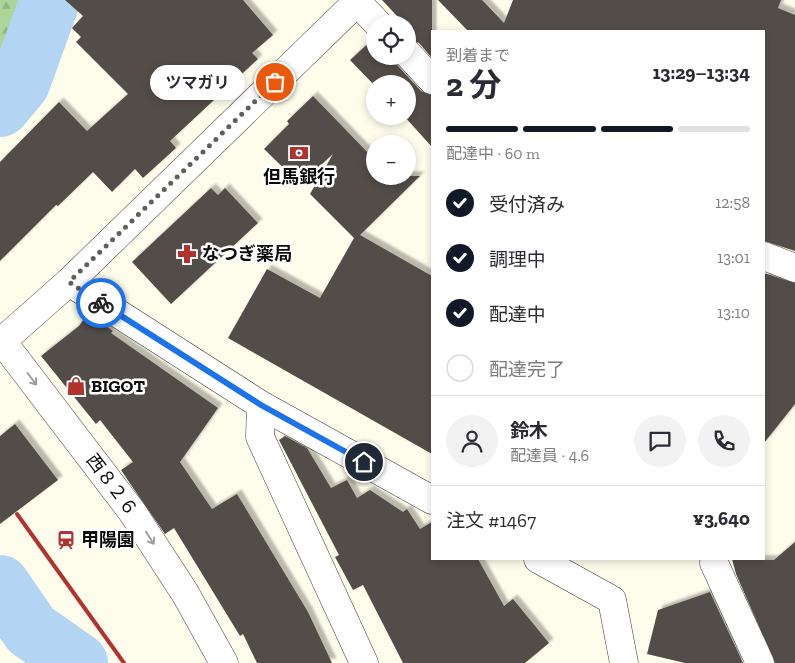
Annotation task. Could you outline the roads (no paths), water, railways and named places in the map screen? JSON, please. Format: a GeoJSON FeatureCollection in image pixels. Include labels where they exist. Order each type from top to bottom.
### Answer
{"type":"FeatureCollection","features":[{"type":"Feature","properties":{"kind":"street"},"geometry":{"type":"LineString","coordinates":[[1,342],[69,282],[358,1],[370,15]]}},
{"type":"Feature","properties":{"kind":"street"},"geometry":{"type":"LineString","coordinates":[[416,63],[431,79]]}},
{"type":"Feature","properties":{"kind":"street"},"geometry":{"type":"LineString","coordinates":[[765,256],[795,268]]}},
{"type":"Feature","properties":{"kind":"street"},"geometry":{"type":"LineString","coordinates":[[69,282],[261,405],[431,499]]}},
{"type":"Feature","properties":{"kind":"street","name":"西８２６"},"geometry":{"type":"LineString","coordinates":[[1,342],[133,513],[185,593],[224,663]]}},
{"type":"Feature","properties":{"kind":"street"},"geometry":{"type":"LineString","coordinates":[[261,405],[260,437],[364,663]]}},
{"type":"Feature","properties":{"kind":"street"},"geometry":{"type":"LineString","coordinates":[[540,560],[612,600],[624,663]]}},
{"type":"Feature","properties":{"kind":"street"},"geometry":{"type":"LineString","coordinates":[[714,563],[760,663]]}},
{"type":"Feature","properties":{"kind":"waterway"},"geometry":{"type":"LineString","coordinates":[[0,107],[20,83],[50,0]]}},
{"type":"Feature","properties":{"kind":"waterway"},"geometry":{"type":"LineString","coordinates":[[0,585],[31,630],[78,663]]}},
{"type":"Feature","properties":{"kind":"railway"},"geometry":{"type":"LineString","coordinates":[[17,514],[124,663]]}},
{"type":"Feature","properties":{"kind":"place","name":"ツマガリ"},"geometry":{"type":"Point","coordinates":[275,82]}},
{"type":"Feature","properties":{"kind":"place","name":"但馬銀行"},"geometry":{"type":"Point","coordinates":[299,153]}},
{"type":"Feature","properties":{"kind":"place","name":"なつぎ薬局"},"geometry":{"type":"Point","coordinates":[187,254]}},
{"type":"Feature","properties":{"kind":"place","name":"BIGOT"},"geometry":{"type":"Point","coordinates":[76,386]}},
{"type":"Feature","properties":{"kind":"place","name":"甲陽園"},"geometry":{"type":"Point","coordinates":[66,540]}}]}
